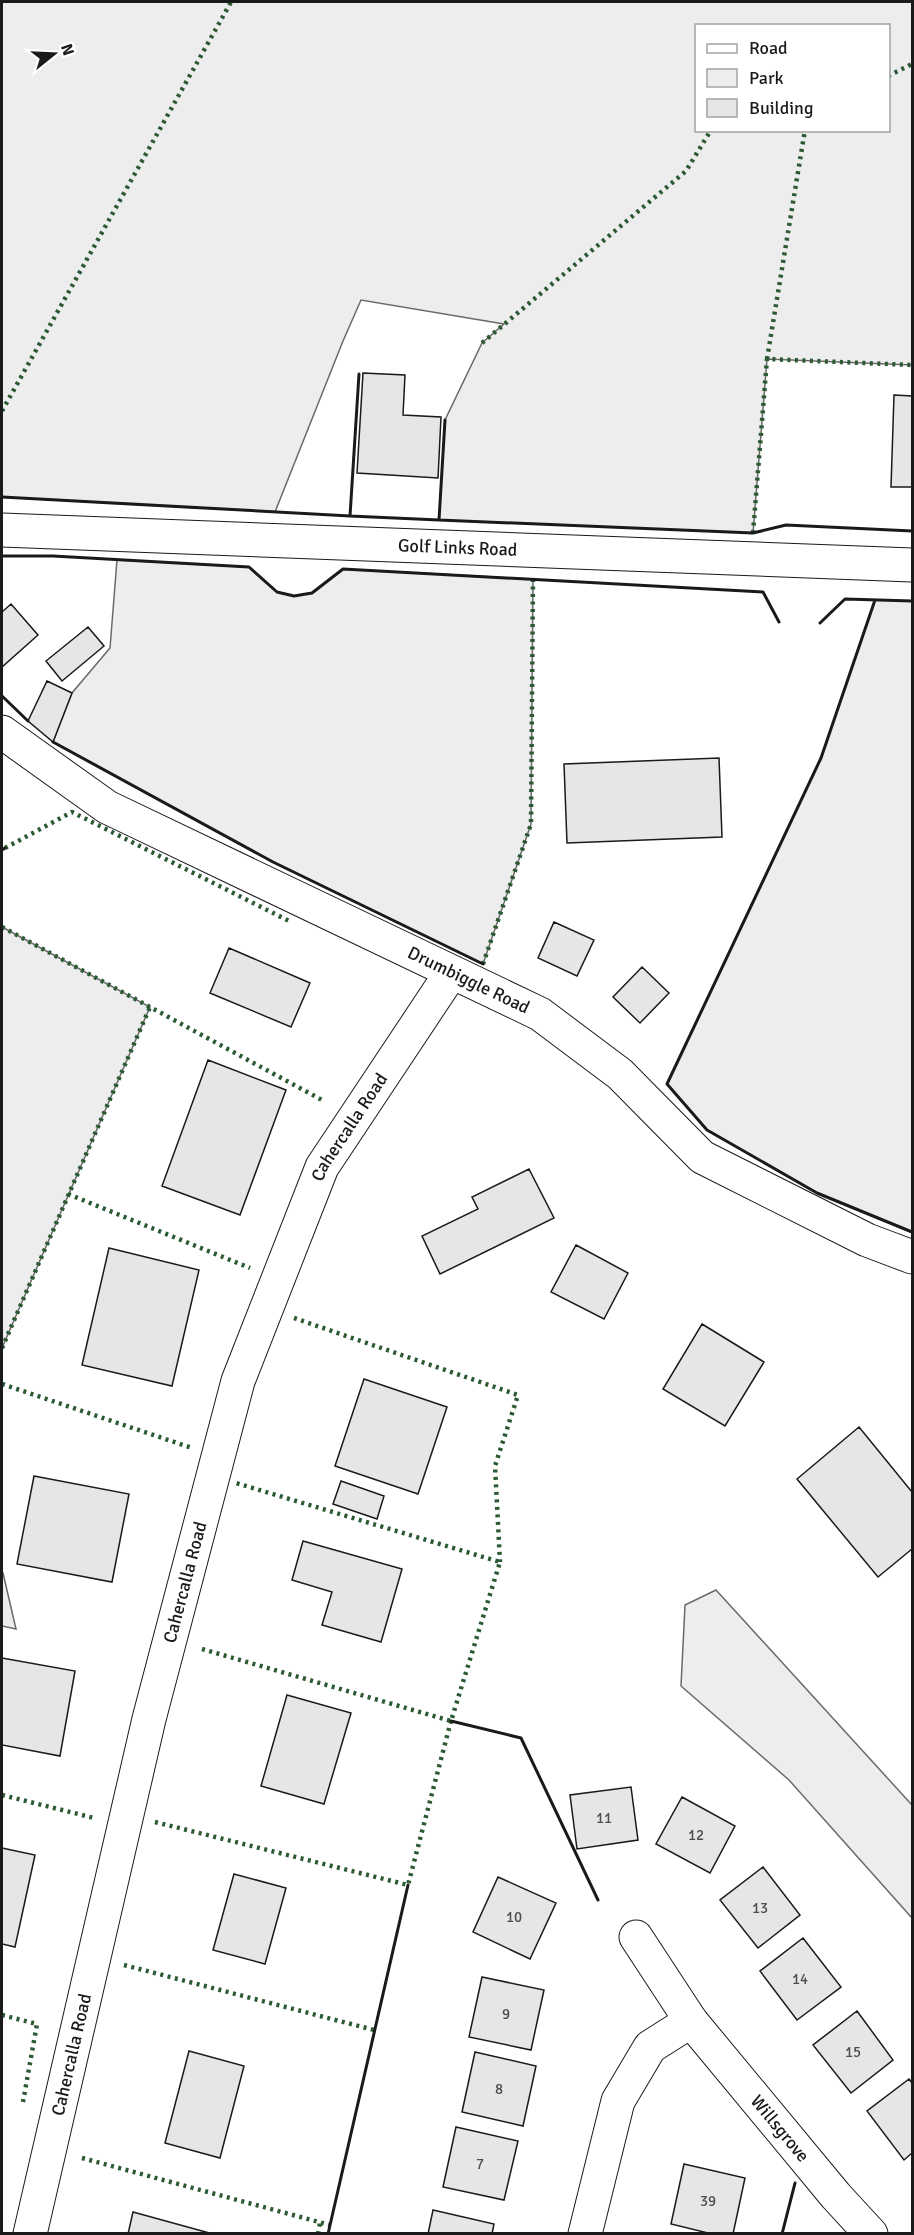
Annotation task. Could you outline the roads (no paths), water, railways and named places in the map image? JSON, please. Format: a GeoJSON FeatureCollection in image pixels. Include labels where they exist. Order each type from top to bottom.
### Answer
{"type":"FeatureCollection","features":[{"type":"Feature","properties":{"kind":"street","name":"Golf Links Road"},"geometry":{"type":"LineString","coordinates":[[2,530],[912,565]]}},
{"type":"Feature","properties":{"kind":"street","name":"Drumbiggle Road"},"geometry":{"type":"LineString","coordinates":[[2,732],[107,807],[540,1014],[620,1074],[702,1156],[867,1240],[912,1257]]}},
{"type":"Feature","properties":{"kind":"street","name":"Cahercalla Road"},"geometry":{"type":"LineString","coordinates":[[30,2234],[149,1719],[238,1381],[322,1167],[451,973]]}},
{"type":"Feature","properties":{"kind":"street","name":"Willsgrove"},"geometry":{"type":"LineString","coordinates":[[636,1937],[692,2021],[836,2196],[872,2234]]}},
{"type":"Feature","properties":{"kind":"street"},"geometry":{"type":"LineString","coordinates":[[585,2234],[618,2101],[650,2047],[692,2021]]}}]}
